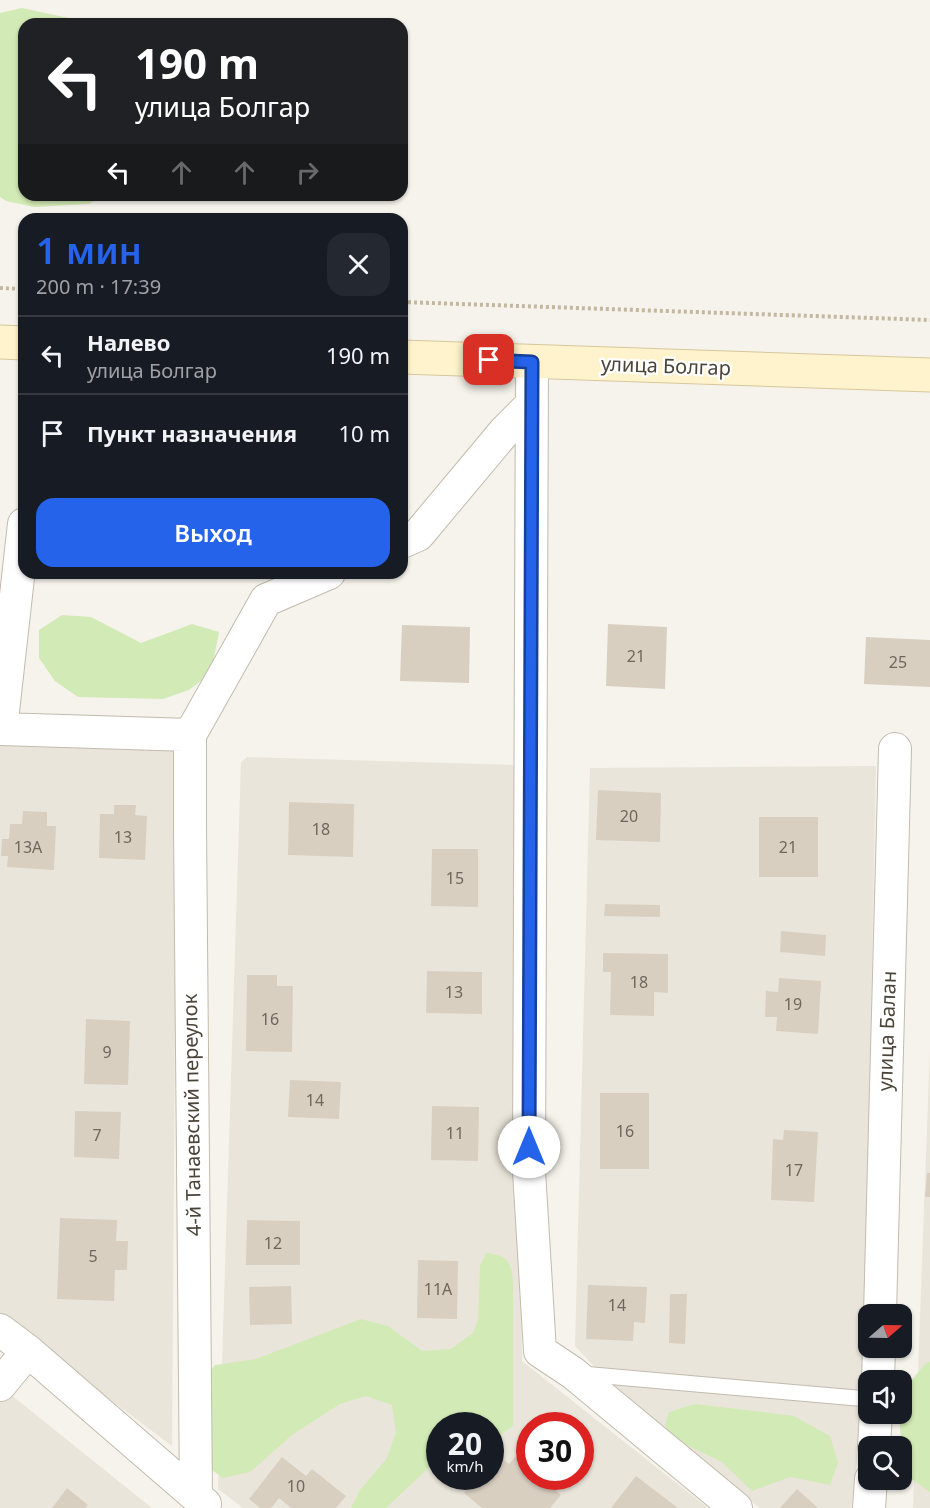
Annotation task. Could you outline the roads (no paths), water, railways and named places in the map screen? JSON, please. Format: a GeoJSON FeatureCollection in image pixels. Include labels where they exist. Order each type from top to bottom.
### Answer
{"type":"FeatureCollection","features":[{"type":"Feature","properties":{"kind":"street"},"geometry":{"type":"LineString","coordinates":[[0,342],[18,343]]}},
{"type":"Feature","properties":{"kind":"street","name":"улица Болгар"},"geometry":{"type":"LineString","coordinates":[[408,357],[930,375]]}},
{"type":"Feature","properties":{"kind":"street"},"geometry":{"type":"LineString","coordinates":[[532,362],[529,1171],[540,1351],[573,1373],[736,1508]]}},
{"type":"Feature","properties":{"kind":"street"},"geometry":{"type":"LineString","coordinates":[[408,539],[418,535],[505,431],[532,404]]}},
{"type":"Feature","properties":{"kind":"street"},"geometry":{"type":"LineString","coordinates":[[18,575],[0,729],[190,735],[266,600],[315,579]]}},
{"type":"Feature","properties":{"kind":"street","name":"4-й Танаевский переулок"},"geometry":{"type":"LineString","coordinates":[[190,735],[203,1502]]}},
{"type":"Feature","properties":{"kind":"street","name":"улица Балан"},"geometry":{"type":"LineString","coordinates":[[880,1304],[895,749]]}},
{"type":"Feature","properties":{"kind":"street"},"geometry":{"type":"LineString","coordinates":[[0,1330],[28,1351],[203,1502]]}},
{"type":"Feature","properties":{"kind":"street"},"geometry":{"type":"LineString","coordinates":[[0,1385],[28,1351]]}},
{"type":"Feature","properties":{"kind":"street"},"geometry":{"type":"LineString","coordinates":[[869,1508],[870,1490]]}},
{"type":"Feature","properties":{"kind":"lane"},"geometry":{"type":"LineString","coordinates":[[573,1373],[858,1398]]}}]}
